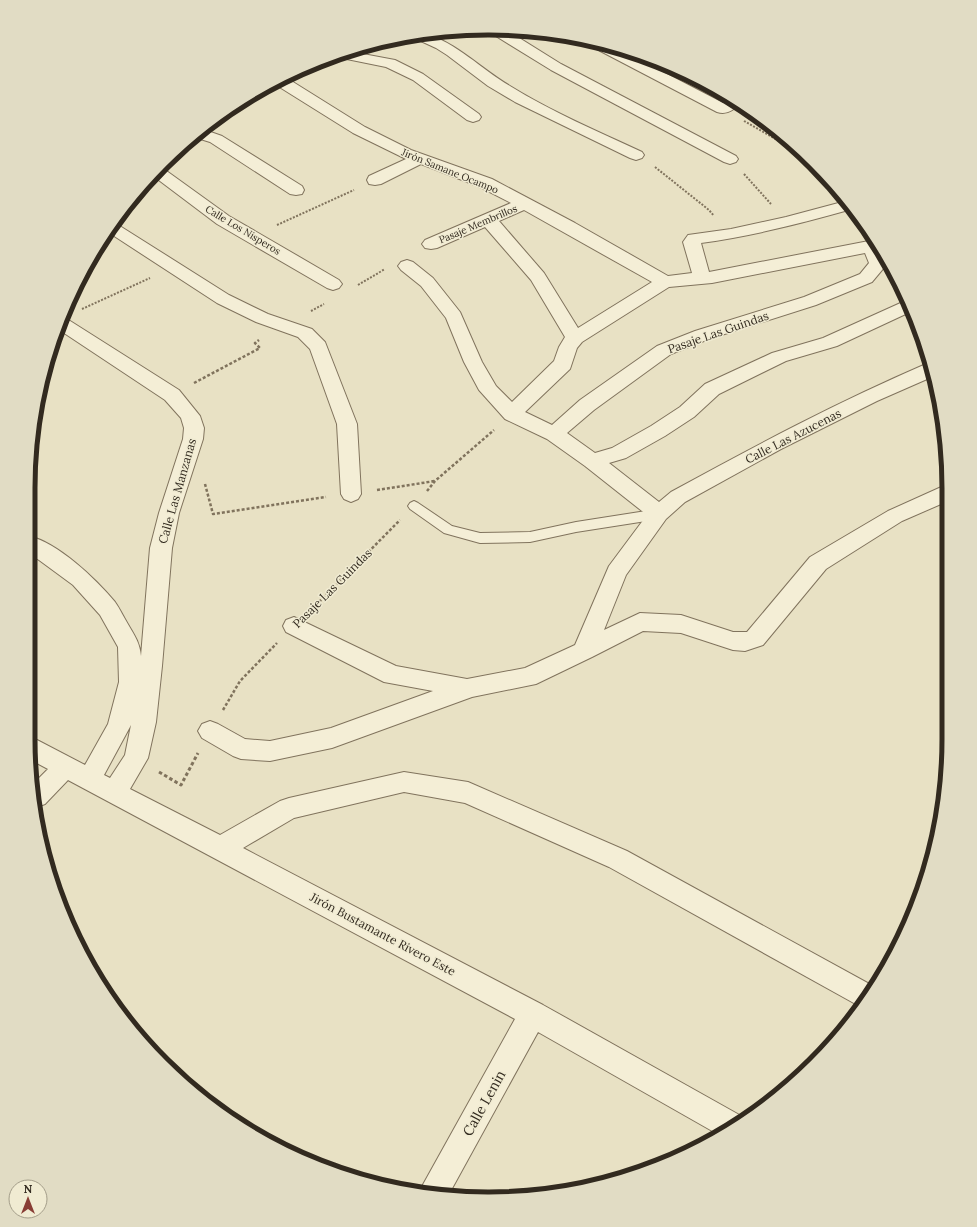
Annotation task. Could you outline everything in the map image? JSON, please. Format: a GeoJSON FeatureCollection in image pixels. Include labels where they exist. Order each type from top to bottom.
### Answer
{"type":"FeatureCollection","features":[{"type":"Feature","properties":{"kind":"street"},"geometry":{"type":"LineString","coordinates":[[505,36],[556,67],[730,160]]}},
{"type":"Feature","properties":{"kind":"street"},"geometry":{"type":"LineString","coordinates":[[429,39],[448,47],[492,83],[517,98],[636,156]]}},
{"type":"Feature","properties":{"kind":"street"},"geometry":{"type":"LineString","coordinates":[[621,55],[729,106]]}},
{"type":"Feature","properties":{"kind":"street"},"geometry":{"type":"LineString","coordinates":[[351,56],[390,63],[418,77],[473,118]]}},
{"type":"Feature","properties":{"kind":"street","name":"Jirón Samane Ocampo"},"geometry":{"type":"LineString","coordinates":[[285,84],[359,130],[398,150],[486,183],[665,282]]}},
{"type":"Feature","properties":{"kind":"street"},"geometry":{"type":"LineString","coordinates":[[205,135],[216,139],[296,190]]}},
{"type":"Feature","properties":{"kind":"street"},"geometry":{"type":"LineString","coordinates":[[375,180],[421,158]]}},
{"type":"Feature","properties":{"kind":"street","name":"Calle Los Nisperos"},"geometry":{"type":"LineString","coordinates":[[162,175],[223,220],[253,236],[333,284]]}},
{"type":"Feature","properties":{"kind":"street","name":"Pasaje Membrillos"},"geometry":{"type":"LineString","coordinates":[[431,244],[525,204]]}},
{"type":"Feature","properties":{"kind":"street"},"geometry":{"type":"LineString","coordinates":[[702,278],[692,242],[698,237],[731,234],[788,222],[843,207]]}},
{"type":"Feature","properties":{"kind":"street"},"geometry":{"type":"LineString","coordinates":[[489,220],[538,277],[575,338]]}},
{"type":"Feature","properties":{"kind":"street"},"geometry":{"type":"LineString","coordinates":[[116,230],[223,299],[262,318],[305,333],[318,346],[347,424],[351,494]]}},
{"type":"Feature","properties":{"kind":"street"},"geometry":{"type":"LineString","coordinates":[[512,414],[563,364],[568,347],[575,338],[665,282],[702,278],[872,246]]}},
{"type":"Feature","properties":{"kind":"street","name":"Pasaje Las Guindas"},"geometry":{"type":"LineString","coordinates":[[554,434],[587,405],[664,350],[702,335],[810,300],[866,278],[878,264],[876,253]]}},
{"type":"Feature","properties":{"kind":"street"},"geometry":{"type":"LineString","coordinates":[[407,266],[427,282],[454,316],[473,362],[489,390],[512,414],[554,434],[592,461],[659,514]]}},
{"type":"Feature","properties":{"kind":"street"},"geometry":{"type":"LineString","coordinates":[[592,461],[619,453],[658,431],[687,412],[712,389],[779,357],[830,342],[904,308]]}},
{"type":"Feature","properties":{"kind":"street","name":"Calle Las Manzanas"},"geometry":{"type":"LineString","coordinates":[[69,317],[172,395],[190,416],[194,428],[193,439],[170,513],[161,548],[151,666],[144,722],[136,758],[114,792]]}},
{"type":"Feature","properties":{"kind":"street","name":"Calle Las Azucenas"},"geometry":{"type":"LineString","coordinates":[[584,651],[617,572],[659,514],[678,498],[774,444],[870,396],[927,372]]}},
{"type":"Feature","properties":{"kind":"street"},"geometry":{"type":"LineString","coordinates":[[210,731],[241,749],[270,751],[332,738],[467,688],[528,677],[584,651],[640,622],[681,624],[733,641],[745,642],[755,639],[818,563],[895,516],[942,495]]}},
{"type":"Feature","properties":{"kind":"street"},"geometry":{"type":"LineString","coordinates":[[35,547],[47,554],[81,579],[108,609],[128,646],[130,682],[119,725],[89,780]]}},
{"type":"Feature","properties":{"kind":"street"},"geometry":{"type":"LineString","coordinates":[[294,626],[392,675],[467,688]]}},
{"type":"Feature","properties":{"kind":"street","name":"Jirón Bustamante Rivero Este"},"geometry":{"type":"LineString","coordinates":[[35,751],[533,1014],[727,1124]]}},
{"type":"Feature","properties":{"kind":"street"},"geometry":{"type":"LineString","coordinates":[[39,794],[64,767]]}},
{"type":"Feature","properties":{"kind":"street"},"geometry":{"type":"LineString","coordinates":[[220,848],[289,809],[404,782],[468,793],[618,859],[863,995]]}},
{"type":"Feature","properties":{"kind":"street","name":"Calle Lenin"},"geometry":{"type":"LineString","coordinates":[[436,1189],[533,1014]]}},
{"type":"Feature","properties":{"kind":"lane"},"geometry":{"type":"LineString","coordinates":[[414,506],[448,530],[480,538],[530,537],[576,527],[659,514]]}},
{"type":"Feature","properties":{"kind":"path"},"geometry":{"type":"LineString","coordinates":[[729,106],[771,134]]}},
{"type":"Feature","properties":{"kind":"path"},"geometry":{"type":"LineString","coordinates":[[636,156],[660,171],[709,210],[731,234]]}},
{"type":"Feature","properties":{"kind":"path"},"geometry":{"type":"LineString","coordinates":[[730,160],[788,222]]}},
{"type":"Feature","properties":{"kind":"path"},"geometry":{"type":"LineString","coordinates":[[253,236],[375,180]]}},
{"type":"Feature","properties":{"kind":"path"},"geometry":{"type":"LineString","coordinates":[[69,317],[175,267]]}},
{"type":"Feature","properties":{"kind":"path","name":"Pasaje Las Guindas"},"geometry":{"type":"LineString","coordinates":[[181,785],[210,731],[240,681],[414,506],[435,481],[512,414]]}}]}
